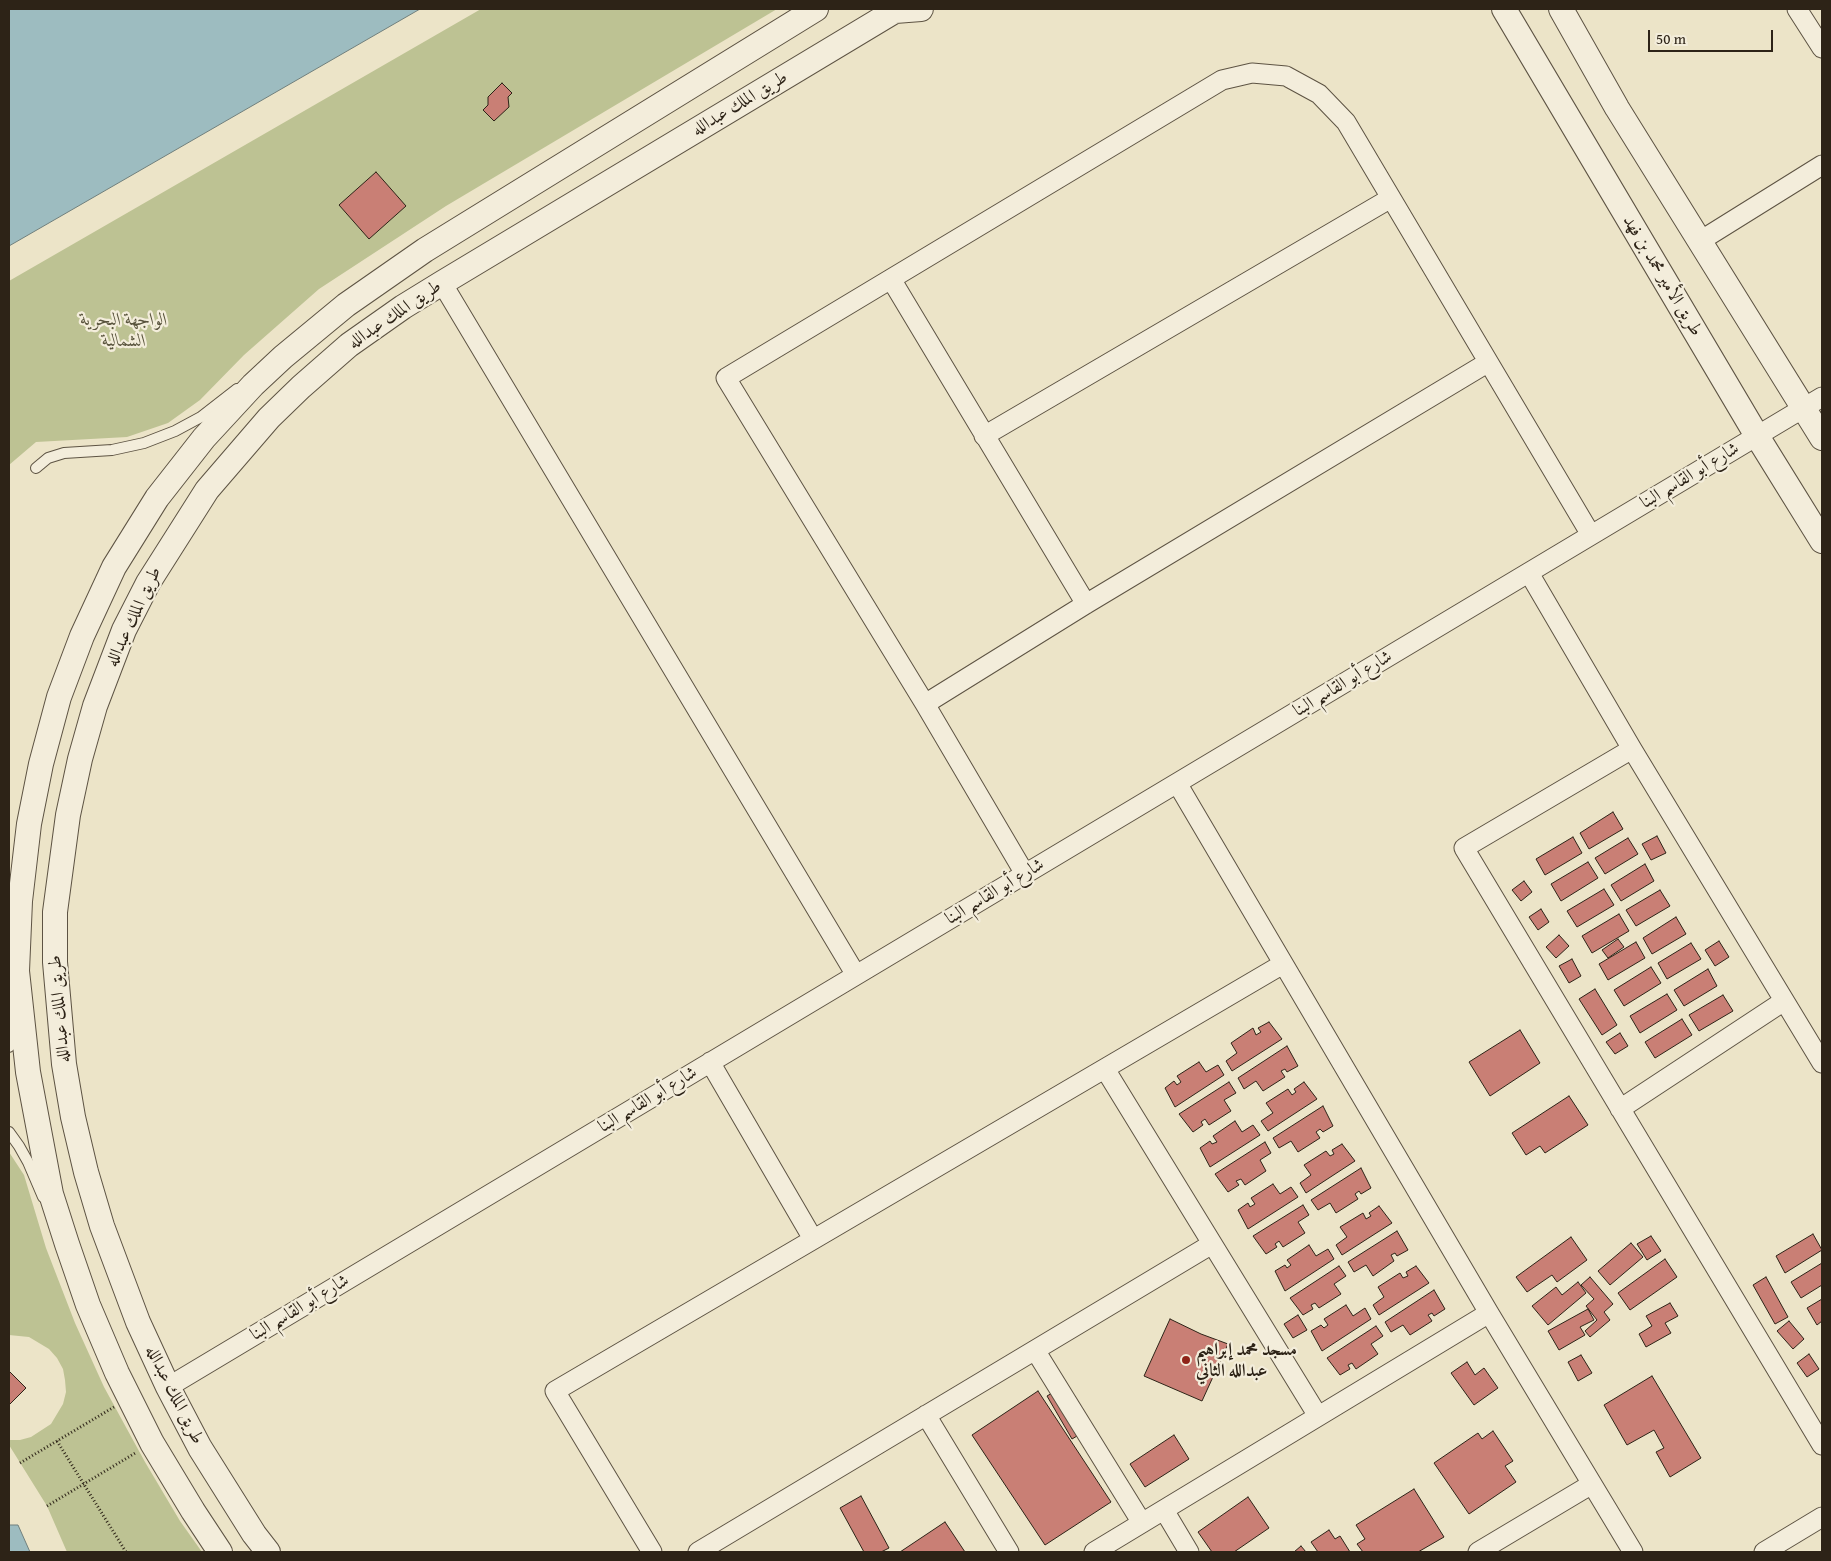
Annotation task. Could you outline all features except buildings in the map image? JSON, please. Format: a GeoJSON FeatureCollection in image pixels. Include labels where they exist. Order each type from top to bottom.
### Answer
{"type":"FeatureCollection","features":[{"type":"Feature","properties":{"kind":"street","name":"طريق الملك عبدالله"},"geometry":{"type":"LineString","coordinates":[[220,1552],[192,1511],[152,1443],[117,1373],[88,1305],[66,1244],[51,1194],[41,1147],[24,1041],[17,971],[22,876],[29,824],[37,781],[59,697],[82,636],[114,567],[156,498],[204,438],[253,384],[283,356],[346,305],[425,250],[816,9]]}},
{"type":"Feature","properties":{"kind":"street"},"geometry":{"type":"LineString","coordinates":[[896,10],[921,9]]}},
{"type":"Feature","properties":{"kind":"street"},"geometry":{"type":"LineString","coordinates":[[1561,9],[1617,108],[1700,241],[1813,402],[1822,438]]}},
{"type":"Feature","properties":{"kind":"street"},"geometry":{"type":"LineString","coordinates":[[1797,9],[1822,48]]}},
{"type":"Feature","properties":{"kind":"street","name":"طريق الملك عبدالله"},"geometry":{"type":"LineString","coordinates":[[268,1552],[254,1534],[200,1448],[168,1387],[138,1322],[102,1226],[86,1172],[73,1117],[64,1064],[55,962],[55,912],[68,815],[80,759],[96,706],[124,630],[148,583],[207,490],[269,418],[349,345],[442,283],[896,10]]}},
{"type":"Feature","properties":{"kind":"street","name":"طريق الأمير محمد بن فهد"},"geometry":{"type":"LineString","coordinates":[[1507,15],[1822,542]]}},
{"type":"Feature","properties":{"kind":"street"},"geometry":{"type":"LineString","coordinates":[[1025,874],[925,704],[726,378],[1222,80],[1252,72],[1286,76],[1319,94],[1346,122],[1591,536]]}},
{"type":"Feature","properties":{"kind":"street"},"geometry":{"type":"LineString","coordinates":[[1700,241],[1822,165]]}},
{"type":"Feature","properties":{"kind":"street"},"geometry":{"type":"LineString","coordinates":[[984,436],[1390,198]]}},
{"type":"Feature","properties":{"kind":"street"},"geometry":{"type":"LineString","coordinates":[[891,279],[1086,604]]}},
{"type":"Feature","properties":{"kind":"street"},"geometry":{"type":"LineString","coordinates":[[442,283],[856,975]]}},
{"type":"Feature","properties":{"kind":"street"},"geometry":{"type":"LineString","coordinates":[[925,704],[1086,604],[1487,363]]}},
{"type":"Feature","properties":{"kind":"street","name":"شارع أبو القاسم البنا"},"geometry":{"type":"LineString","coordinates":[[168,1387],[1813,402]]}},
{"type":"Feature","properties":{"kind":"street"},"geometry":{"type":"LineString","coordinates":[[1529,572],[1632,749],[1822,1063]]}},
{"type":"Feature","properties":{"kind":"street"},"geometry":{"type":"LineString","coordinates":[[1632,749],[1464,848],[1822,1445]]}},
{"type":"Feature","properties":{"kind":"street"},"geometry":{"type":"LineString","coordinates":[[1178,783],[1283,964],[1633,1552]]}},
{"type":"Feature","properties":{"kind":"street"},"geometry":{"type":"LineString","coordinates":[[652,1552],[555,1391],[1283,964]]}},
{"type":"Feature","properties":{"kind":"street"},"geometry":{"type":"LineString","coordinates":[[1620,1109],[1784,1001]]}},
{"type":"Feature","properties":{"kind":"street"},"geometry":{"type":"LineString","coordinates":[[710,1062],[814,1240]]}},
{"type":"Feature","properties":{"kind":"street"},"geometry":{"type":"LineString","coordinates":[[1105,1069],[1318,1416]]}},
{"type":"Feature","properties":{"kind":"street"},"geometry":{"type":"LineString","coordinates":[[698,1552],[1212,1244]]}},
{"type":"Feature","properties":{"kind":"street"},"geometry":{"type":"LineString","coordinates":[[1094,1552],[1489,1312]]}},
{"type":"Feature","properties":{"kind":"street"},"geometry":{"type":"LineString","coordinates":[[1035,1350],[1142,1523]]}},
{"type":"Feature","properties":{"kind":"street"},"geometry":{"type":"LineString","coordinates":[[926,1415],[1009,1552]]}},
{"type":"Feature","properties":{"kind":"street"},"geometry":{"type":"LineString","coordinates":[[1478,1552],[1592,1484]]}},
{"type":"Feature","properties":{"kind":"street"},"geometry":{"type":"LineString","coordinates":[[1164,1510],[1189,1552]]}},
{"type":"Feature","properties":{"kind":"street"},"geometry":{"type":"LineString","coordinates":[[1764,1552],[1822,1516]]}},
{"type":"Feature","properties":{"kind":"lane"},"geometry":{"type":"LineString","coordinates":[[36,468],[48,458],[64,453],[112,450],[144,443],[175,431],[201,417],[224,398],[283,356]]}},
{"type":"Feature","properties":{"kind":"lane"},"geometry":{"type":"LineString","coordinates":[[9,917],[22,876]]}},
{"type":"Feature","properties":{"kind":"lane"},"geometry":{"type":"LineString","coordinates":[[9,1002],[11,1025],[11,1045],[9,1047]]}},
{"type":"Feature","properties":{"kind":"lane"},"geometry":{"type":"LineString","coordinates":[[9,1132],[28,1162],[66,1244]]}},
{"type":"Feature","properties":{"kind":"path"},"geometry":{"type":"LineString","coordinates":[[20,1463],[129,1398]]}},
{"type":"Feature","properties":{"kind":"path"},"geometry":{"type":"LineString","coordinates":[[57,1441],[126,1552]]}},
{"type":"Feature","properties":{"kind":"path"},"geometry":{"type":"LineString","coordinates":[[47,1506],[152,1443]]}},
{"type":"Feature","properties":{"kind":"green space","name":"الواجهة البحرية الشمالية"},"geometry":{"type":"Polygon","coordinates":[[[481,9],[777,9],[446,206],[319,289],[244,355],[200,400],[168,423],[127,437],[36,442],[9,465],[9,281],[481,9]]]}},
{"type":"Feature","properties":{"kind":"green space"},"geometry":{"type":"Polygon","coordinates":[[[9,1152],[24,1175],[46,1248],[75,1323],[104,1387],[180,1521],[202,1552],[67,1552],[47,1506],[9,1445],[9,1440],[31,1437],[51,1424],[63,1404],[66,1392],[63,1369],[49,1349],[29,1337],[9,1335],[9,1152]]]}},
{"type":"Feature","properties":{"kind":"water"},"geometry":{"type":"Polygon","coordinates":[[[9,9],[420,9],[9,246],[9,9]]]}},
{"type":"Feature","properties":{"kind":"water"},"geometry":{"type":"Polygon","coordinates":[[[9,1525],[18,1525],[30,1552],[9,1552],[9,1525]]]}},
{"type":"Feature","properties":{"kind":"place","name":"مسجد محمد إبراهيم عبدالله الثاني"},"geometry":{"type":"Point","coordinates":[1186,1360]}}]}
